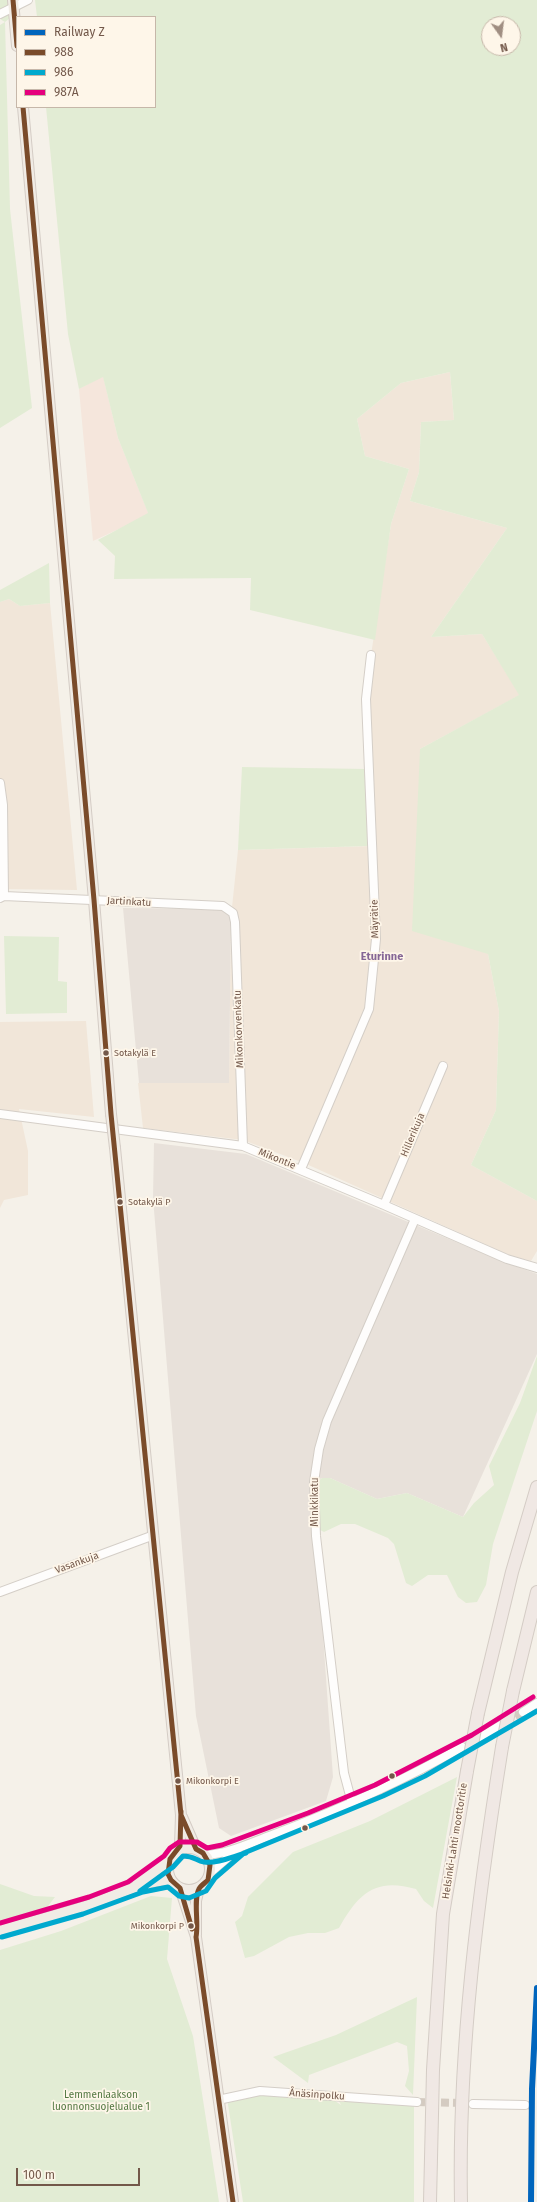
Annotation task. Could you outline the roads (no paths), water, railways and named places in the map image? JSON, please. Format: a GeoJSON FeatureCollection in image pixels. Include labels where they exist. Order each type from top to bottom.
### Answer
{"type":"FeatureCollection","features":[{"type":"Feature","properties":{"kind":"highway","name":"Helsinki-Lahti moottoritie"},"geometry":{"type":"LineString","coordinates":[[430,2202],[432,2070],[443,1914],[478,1713],[512,1572],[537,1487]]}},
{"type":"Feature","properties":{"kind":"highway"},"geometry":{"type":"LineString","coordinates":[[461,2202],[464,2070],[472,1968],[487,1841],[513,1690],[537,1592]]}},
{"type":"Feature","properties":{"kind":"main road"},"geometry":{"type":"LineString","coordinates":[[13,3],[16,35]]}},
{"type":"Feature","properties":{"kind":"main road"},"geometry":{"type":"LineString","coordinates":[[22,108],[94,900],[114,1148],[181,1815],[180,1846],[177,1852],[170,1862],[131,1888]]}},
{"type":"Feature","properties":{"kind":"main road"},"geometry":{"type":"LineString","coordinates":[[181,1815],[196,1849]]}},
{"type":"Feature","properties":{"kind":"main road"},"geometry":{"type":"LineString","coordinates":[[170,1862],[168,1874],[171,1880],[180,1888],[190,1891],[199,1888],[208,1880],[210,1865],[205,1855],[196,1849],[189,1848],[177,1852]]}},
{"type":"Feature","properties":{"kind":"main road"},"geometry":{"type":"LineString","coordinates":[[0,1930],[90,1904],[131,1888],[156,1881],[171,1880]]}},
{"type":"Feature","properties":{"kind":"main road"},"geometry":{"type":"LineString","coordinates":[[180,1888],[196,1937],[218,2100],[234,2202]]}},
{"type":"Feature","properties":{"kind":"main road"},"geometry":{"type":"LineString","coordinates":[[196,1937],[198,1927],[196,1901],[199,1888]]}},
{"type":"Feature","properties":{"kind":"street"},"geometry":{"type":"LineString","coordinates":[[0,14],[13,3],[28,0]]}},
{"type":"Feature","properties":{"kind":"street","name":"Mäyrätie"},"geometry":{"type":"LineString","coordinates":[[301,1169],[369,1009],[376,939],[366,699],[371,655]]}},
{"type":"Feature","properties":{"kind":"street"},"geometry":{"type":"LineString","coordinates":[[0,783],[3,805],[2,897]]}},
{"type":"Feature","properties":{"kind":"street","name":"Jartinkatu"},"geometry":{"type":"LineString","coordinates":[[2,897],[223,906],[232,913]]}},
{"type":"Feature","properties":{"kind":"street","name":"Mikonkorvenkatu"},"geometry":{"type":"LineString","coordinates":[[232,913],[235,922],[243,1146]]}},
{"type":"Feature","properties":{"kind":"street","name":"Hillerikuja"},"geometry":{"type":"LineString","coordinates":[[384,1205],[443,1066]]}},
{"type":"Feature","properties":{"kind":"street","name":"Mikontie"},"geometry":{"type":"LineString","coordinates":[[0,1114],[243,1146],[301,1169],[507,1259],[537,1268]]}},
{"type":"Feature","properties":{"kind":"street","name":"Minkkikatu"},"geometry":{"type":"LineString","coordinates":[[352,1803],[344,1773],[327,1638],[316,1536],[314,1482],[319,1449],[327,1422],[416,1219]]}},
{"type":"Feature","properties":{"kind":"street","name":"Vasankuja"},"geometry":{"type":"LineString","coordinates":[[0,1592],[154,1535]]}},
{"type":"Feature","properties":{"kind":"street"},"geometry":{"type":"LineString","coordinates":[[523,1712],[537,1703]]}},
{"type":"Feature","properties":{"kind":"street"},"geometry":{"type":"LineString","coordinates":[[482,1736],[501,1725]]}},
{"type":"Feature","properties":{"kind":"street"},"geometry":{"type":"LineString","coordinates":[[205,1855],[240,1847],[352,1803],[422,1770],[462,1747]]}},
{"type":"Feature","properties":{"kind":"street"},"geometry":{"type":"LineString","coordinates":[[210,1873],[240,1847]]}},
{"type":"Feature","properties":{"kind":"street","name":"Ånäsinpolku"},"geometry":{"type":"LineString","coordinates":[[218,2100],[260,2091],[417,2102]]}},
{"type":"Feature","properties":{"kind":"street"},"geometry":{"type":"LineString","coordinates":[[473,2104],[525,2105]]}},
{"type":"Feature","properties":{"kind":"tunnel"},"geometry":{"type":"LineString","coordinates":[[505,1723],[523,1712]]}},
{"type":"Feature","properties":{"kind":"tunnel"},"geometry":{"type":"LineString","coordinates":[[417,2102],[466,2103]]}},
{"type":"Feature","properties":{"kind":"tunnel"},"geometry":{"type":"LineString","coordinates":[[525,2105],[537,2106]]}},
{"type":"Feature","properties":{"kind":"rail line","name":"Z"},"geometry":{"type":"LineString","coordinates":[[531,2202],[532,2089],[537,1988]]}},
{"type":"Feature","properties":{"kind":"place","name":"Sotakylä E"},"geometry":{"type":"Point","coordinates":[106,1053]}},
{"type":"Feature","properties":{"kind":"place","name":"Sotakylä P"},"geometry":{"type":"Point","coordinates":[120,1202]}},
{"type":"Feature","properties":{"kind":"place","name":"Mikonkorpi E"},"geometry":{"type":"Point","coordinates":[178,1781]}},
{"type":"Feature","properties":{"kind":"place","name":"Mikonkorpi P"},"geometry":{"type":"Point","coordinates":[191,1926]}},
{"type":"Feature","properties":{"kind":"district","name":"Eturinne"},"geometry":{"type":"Point","coordinates":[382,957]}},
{"type":"Feature","properties":{"kind":"park label","name":"Lemmenlaakson luonnonsuojelualue 1"},"geometry":{"type":"Point","coordinates":[101,2100]}}]}
